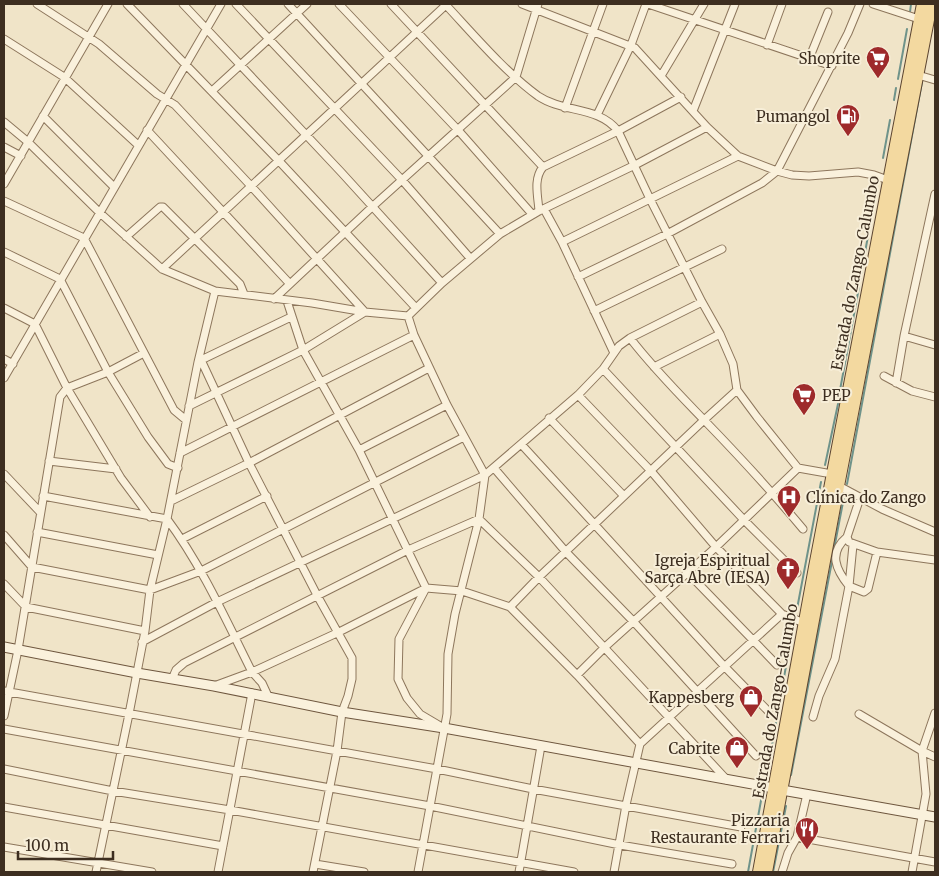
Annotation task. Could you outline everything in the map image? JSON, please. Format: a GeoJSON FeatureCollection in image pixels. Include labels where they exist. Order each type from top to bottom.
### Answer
{"type":"FeatureCollection","features":[{"type":"Feature","properties":{"kind":"main road","name":"Estrada do Zango-Calumbo"},"geometry":{"type":"LineString","coordinates":[[767,872],[804,623],[922,4]]}},
{"type":"Feature","properties":{"kind":"main road","name":"Estrada do Zango-Calumbo"},"geometry":{"type":"LineString","coordinates":[[758,872],[778,789],[839,486],[932,4]]}},
{"type":"Feature","properties":{"kind":"street"},"geometry":{"type":"LineString","coordinates":[[37,4],[88,37],[165,100],[175,105],[318,258],[365,312]]}},
{"type":"Feature","properties":{"kind":"street"},"geometry":{"type":"LineString","coordinates":[[4,184],[108,4]]}},
{"type":"Feature","properties":{"kind":"street"},"geometry":{"type":"LineString","coordinates":[[127,4],[279,161],[416,308]]}},
{"type":"Feature","properties":{"kind":"street"},"geometry":{"type":"LineString","coordinates":[[183,4],[442,283]]}},
{"type":"Feature","properties":{"kind":"street"},"geometry":{"type":"LineString","coordinates":[[4,378],[221,4]]}},
{"type":"Feature","properties":{"kind":"street"},"geometry":{"type":"LineString","coordinates":[[236,4],[402,180],[470,258]]}},
{"type":"Feature","properties":{"kind":"street"},"geometry":{"type":"LineString","coordinates":[[288,4],[500,234]]}},
{"type":"Feature","properties":{"kind":"street"},"geometry":{"type":"LineString","coordinates":[[212,91],[307,4]]}},
{"type":"Feature","properties":{"kind":"street"},"geometry":{"type":"LineString","coordinates":[[338,4],[538,211],[562,242],[614,353]]}},
{"type":"Feature","properties":{"kind":"street"},"geometry":{"type":"LineString","coordinates":[[391,4],[542,167]]}},
{"type":"Feature","properties":{"kind":"street"},"geometry":{"type":"LineString","coordinates":[[162,269],[446,4],[516,77],[538,96],[552,104],[597,115],[611,123],[618,131],[667,234],[720,334],[733,364],[738,390],[798,468],[832,474]]}},
{"type":"Feature","properties":{"kind":"street"},"geometry":{"type":"LineString","coordinates":[[522,4],[538,7],[631,45],[638,50],[707,127],[738,156],[792,175],[809,176],[858,172],[888,180]]}},
{"type":"Feature","properties":{"kind":"street"},"geometry":{"type":"LineString","coordinates":[[565,108],[603,4]]}},
{"type":"Feature","properties":{"kind":"street"},"geometry":{"type":"LineString","coordinates":[[597,115],[631,45],[647,4],[832,66]]}},
{"type":"Feature","properties":{"kind":"street"},"geometry":{"type":"LineString","coordinates":[[661,76],[704,4]]}},
{"type":"Feature","properties":{"kind":"street"},"geometry":{"type":"LineString","coordinates":[[693,111],[735,4]]}},
{"type":"Feature","properties":{"kind":"street"},"geometry":{"type":"LineString","coordinates":[[767,45],[782,4]]}},
{"type":"Feature","properties":{"kind":"street"},"geometry":{"type":"LineString","coordinates":[[578,277],[667,234],[762,183],[777,171],[848,34],[860,4]]}},
{"type":"Feature","properties":{"kind":"street"},"geometry":{"type":"LineString","coordinates":[[873,4],[919,19]]}},
{"type":"Feature","properties":{"kind":"street"},"geometry":{"type":"LineString","coordinates":[[274,299],[372,207],[516,77],[538,7]]}},
{"type":"Feature","properties":{"kind":"street"},"geometry":{"type":"LineString","coordinates":[[810,59],[828,12]]}},
{"type":"Feature","properties":{"kind":"street"},"geometry":{"type":"LineString","coordinates":[[4,39],[64,78],[138,145]]}},
{"type":"Feature","properties":{"kind":"street"},"geometry":{"type":"LineString","coordinates":[[918,75],[935,80]]}},
{"type":"Feature","properties":{"kind":"street"},"geometry":{"type":"LineString","coordinates":[[538,211],[536,181],[542,167],[618,131],[681,97]]}},
{"type":"Feature","properties":{"kind":"street"},"geometry":{"type":"LineString","coordinates":[[43,116],[114,187]]}},
{"type":"Feature","properties":{"kind":"street"},"geometry":{"type":"LineString","coordinates":[[4,122],[28,142],[99,212],[162,269],[215,291],[312,303],[365,312],[408,316]]}},
{"type":"Feature","properties":{"kind":"street"},"geometry":{"type":"LineString","coordinates":[[408,316],[470,258],[500,234],[538,211],[635,165],[707,127]]}},
{"type":"Feature","properties":{"kind":"street"},"geometry":{"type":"LineString","coordinates":[[147,130],[290,284]]}},
{"type":"Feature","properties":{"kind":"street"},"geometry":{"type":"LineString","coordinates":[[4,147],[21,156]]}},
{"type":"Feature","properties":{"kind":"street"},"geometry":{"type":"LineString","coordinates":[[562,242],[738,156]]}},
{"type":"Feature","properties":{"kind":"street"},"geometry":{"type":"LineString","coordinates":[[896,383],[904,336],[935,194]]}},
{"type":"Feature","properties":{"kind":"street"},"geometry":{"type":"LineString","coordinates":[[4,201],[84,238],[174,410],[186,420]]}},
{"type":"Feature","properties":{"kind":"street"},"geometry":{"type":"LineString","coordinates":[[126,237],[160,207],[163,207],[240,284],[244,294]]}},
{"type":"Feature","properties":{"kind":"street"},"geometry":{"type":"LineString","coordinates":[[594,311],[722,249]]}},
{"type":"Feature","properties":{"kind":"street"},"geometry":{"type":"LineString","coordinates":[[4,252],[60,279],[108,372],[148,437],[168,464],[178,468]]}},
{"type":"Feature","properties":{"kind":"street"},"geometry":{"type":"LineString","coordinates":[[96,872],[137,674],[150,590],[171,501],[186,420],[215,291]]}},
{"type":"Feature","properties":{"kind":"street"},"geometry":{"type":"LineString","coordinates":[[287,301],[303,350],[338,416],[359,450],[426,588]]}},
{"type":"Feature","properties":{"kind":"street"},"geometry":{"type":"LineString","coordinates":[[142,642],[216,602],[485,475],[578,395],[603,369],[619,346],[630,338],[702,302]]}},
{"type":"Feature","properties":{"kind":"street"},"geometry":{"type":"LineString","coordinates":[[4,308],[35,324],[67,388],[116,469],[150,517]]}},
{"type":"Feature","properties":{"kind":"street"},"geometry":{"type":"LineString","coordinates":[[189,406],[303,350],[365,312]]}},
{"type":"Feature","properties":{"kind":"street"},"geometry":{"type":"LineString","coordinates":[[200,361],[291,316]]}},
{"type":"Feature","properties":{"kind":"street"},"geometry":{"type":"LineString","coordinates":[[408,316],[414,335],[429,368],[485,475],[479,519],[455,614],[448,654],[447,714],[418,872]]}},
{"type":"Feature","properties":{"kind":"street"},"geometry":{"type":"LineString","coordinates":[[654,366],[720,334]]}},
{"type":"Feature","properties":{"kind":"street"},"geometry":{"type":"LineString","coordinates":[[180,453],[414,335]]}},
{"type":"Feature","properties":{"kind":"street"},"geometry":{"type":"LineString","coordinates":[[904,336],[935,345]]}},
{"type":"Feature","properties":{"kind":"street"},"geometry":{"type":"LineString","coordinates":[[630,338],[804,529]]}},
{"type":"Feature","properties":{"kind":"street"},"geometry":{"type":"LineString","coordinates":[[4,716],[7,691],[18,650],[26,607],[60,397],[67,388],[108,372],[144,354]]}},
{"type":"Feature","properties":{"kind":"street"},"geometry":{"type":"LineString","coordinates":[[4,359],[12,364]]}},
{"type":"Feature","properties":{"kind":"street"},"geometry":{"type":"LineString","coordinates":[[200,361],[249,463],[353,662],[352,679],[342,712],[337,751],[313,872]]}},
{"type":"Feature","properties":{"kind":"street"},"geometry":{"type":"LineString","coordinates":[[171,501],[249,463],[429,368]]}},
{"type":"Feature","properties":{"kind":"street"},"geometry":{"type":"LineString","coordinates":[[603,369],[744,520],[797,573]]}},
{"type":"Feature","properties":{"kind":"street"},"geometry":{"type":"LineString","coordinates":[[884,376],[912,391],[934,397],[935,387]]}},
{"type":"Feature","properties":{"kind":"street"},"geometry":{"type":"LineString","coordinates":[[510,608],[651,470],[738,390]]}},
{"type":"Feature","properties":{"kind":"street"},"geometry":{"type":"LineString","coordinates":[[578,395],[651,470],[716,547],[782,614],[804,623]]}},
{"type":"Feature","properties":{"kind":"street"},"geometry":{"type":"LineString","coordinates":[[359,450],[447,405]]}},
{"type":"Feature","properties":{"kind":"street"},"geometry":{"type":"LineString","coordinates":[[549,418],[624,496]]}},
{"type":"Feature","properties":{"kind":"street"},"geometry":{"type":"LineString","coordinates":[[4,536],[32,567],[150,590],[201,571],[464,437]]}},
{"type":"Feature","properties":{"kind":"street"},"geometry":{"type":"LineString","coordinates":[[521,444],[725,668],[769,712]]}},
{"type":"Feature","properties":{"kind":"street"},"geometry":{"type":"LineString","coordinates":[[49,461],[116,469]]}},
{"type":"Feature","properties":{"kind":"street"},"geometry":{"type":"LineString","coordinates":[[494,468],[566,552],[633,621],[756,756]]}},
{"type":"Feature","properties":{"kind":"street"},"geometry":{"type":"LineString","coordinates":[[577,675],[633,621],[716,547],[798,468]]}},
{"type":"Feature","properties":{"kind":"street"},"geometry":{"type":"LineString","coordinates":[[4,475],[40,512]]}},
{"type":"Feature","properties":{"kind":"street"},"geometry":{"type":"LineString","coordinates":[[839,486],[860,498],[935,532]]}},
{"type":"Feature","properties":{"kind":"street"},"geometry":{"type":"LineString","coordinates":[[43,496],[167,519],[201,571],[252,672],[268,696]]}},
{"type":"Feature","properties":{"kind":"street"},"geometry":{"type":"LineString","coordinates":[[182,540],[267,496]]}},
{"type":"Feature","properties":{"kind":"street"},"geometry":{"type":"LineString","coordinates":[[860,498],[847,537],[838,547],[836,560],[836,568],[849,586],[864,592],[868,589],[877,552]]}},
{"type":"Feature","properties":{"kind":"street"},"geometry":{"type":"LineString","coordinates":[[172,679],[176,670],[184,663],[408,550],[479,519]]}},
{"type":"Feature","properties":{"kind":"street"},"geometry":{"type":"LineString","coordinates":[[479,519],[605,647],[727,780]]}},
{"type":"Feature","properties":{"kind":"street"},"geometry":{"type":"LineString","coordinates":[[37,532],[158,555]]}},
{"type":"Feature","properties":{"kind":"street"},"geometry":{"type":"LineString","coordinates":[[847,537],[853,545],[877,552],[935,560]]}},
{"type":"Feature","properties":{"kind":"street"},"geometry":{"type":"LineString","coordinates":[[813,717],[819,696],[835,660],[849,586],[853,545]]}},
{"type":"Feature","properties":{"kind":"street"},"geometry":{"type":"LineString","coordinates":[[687,572],[752,641],[777,664]]}},
{"type":"Feature","properties":{"kind":"street"},"geometry":{"type":"LineString","coordinates":[[4,584],[26,607],[144,631]]}},
{"type":"Feature","properties":{"kind":"street"},"geometry":{"type":"LineString","coordinates":[[426,588],[399,639],[398,680],[407,698],[420,714],[444,728]]}},
{"type":"Feature","properties":{"kind":"street"},"geometry":{"type":"LineString","coordinates":[[214,686],[252,672],[339,632],[426,588],[462,591],[510,608],[577,675],[640,744]]}},
{"type":"Feature","properties":{"kind":"street"},"geometry":{"type":"LineString","coordinates":[[614,872],[640,744],[782,614]]}},
{"type":"Feature","properties":{"kind":"street"},"geometry":{"type":"LineString","coordinates":[[4,647],[137,674],[268,696],[342,712],[444,728],[935,817]]}},
{"type":"Feature","properties":{"kind":"street"},"geometry":{"type":"LineString","coordinates":[[7,691],[741,826]]}},
{"type":"Feature","properties":{"kind":"street"},"geometry":{"type":"LineString","coordinates":[[218,872],[252,693]]}},
{"type":"Feature","properties":{"kind":"street"},"geometry":{"type":"LineString","coordinates":[[912,872],[926,794],[922,751],[935,713]]}},
{"type":"Feature","properties":{"kind":"street"},"geometry":{"type":"LineString","coordinates":[[859,714],[935,757]]}},
{"type":"Feature","properties":{"kind":"street"},"geometry":{"type":"LineString","coordinates":[[4,729],[430,806],[620,845],[732,864]]}},
{"type":"Feature","properties":{"kind":"street"},"geometry":{"type":"LineString","coordinates":[[519,872],[541,746]]}},
{"type":"Feature","properties":{"kind":"street"},"geometry":{"type":"LineString","coordinates":[[4,769],[113,791],[322,826],[574,872]]}},
{"type":"Feature","properties":{"kind":"street"},"geometry":{"type":"LineString","coordinates":[[785,872],[788,853],[798,837],[807,794]]}},
{"type":"Feature","properties":{"kind":"street"},"geometry":{"type":"LineString","coordinates":[[4,807],[223,846]]}},
{"type":"Feature","properties":{"kind":"street"},"geometry":{"type":"LineString","coordinates":[[798,837],[935,862]]}},
{"type":"Feature","properties":{"kind":"street"},"geometry":{"type":"LineString","coordinates":[[4,847],[152,872]]}},
{"type":"Feature","properties":{"kind":"street"},"geometry":{"type":"LineString","coordinates":[[315,864],[364,872]]}},
{"type":"Feature","properties":{"kind":"waterway"},"geometry":{"type":"LineString","coordinates":[[910,12],[911,4]]}},
{"type":"Feature","properties":{"kind":"waterway"},"geometry":{"type":"LineString","coordinates":[[898,79],[907,29]]}},
{"type":"Feature","properties":{"kind":"waterway"},"geometry":{"type":"LineString","coordinates":[[847,484],[922,82]]}},
{"type":"Feature","properties":{"kind":"waterway"},"geometry":{"type":"LineString","coordinates":[[894,100],[896,88]]}},
{"type":"Feature","properties":{"kind":"waterway"},"geometry":{"type":"LineString","coordinates":[[883,158],[890,120]]}},
{"type":"Feature","properties":{"kind":"waterway"},"geometry":{"type":"LineString","coordinates":[[860,280],[876,192]]}},
{"type":"Feature","properties":{"kind":"waterway"},"geometry":{"type":"LineString","coordinates":[[838,401],[859,287]]}},
{"type":"Feature","properties":{"kind":"waterway"},"geometry":{"type":"LineString","coordinates":[[825,465],[838,404]]}},
{"type":"Feature","properties":{"kind":"waterway"},"geometry":{"type":"LineString","coordinates":[[797,609],[821,482]]}},
{"type":"Feature","properties":{"kind":"waterway"},"geometry":{"type":"LineString","coordinates":[[834,549],[844,497]]}},
{"type":"Feature","properties":{"kind":"waterway"},"geometry":{"type":"LineString","coordinates":[[791,775],[833,556]]}},
{"type":"Feature","properties":{"kind":"waterway"},"geometry":{"type":"LineString","coordinates":[[766,778],[793,627]]}},
{"type":"Feature","properties":{"kind":"waterway"},"geometry":{"type":"LineString","coordinates":[[748,872],[762,795]]}},
{"type":"Feature","properties":{"kind":"waterway"},"geometry":{"type":"LineString","coordinates":[[773,872],[786,806]]}},
{"type":"Feature","properties":{"kind":"place","name":"Shoprite"},"geometry":{"type":"Point","coordinates":[878,79]}},
{"type":"Feature","properties":{"kind":"place","name":"Pumangol"},"geometry":{"type":"Point","coordinates":[848,137]}},
{"type":"Feature","properties":{"kind":"place","name":"PEP"},"geometry":{"type":"Point","coordinates":[804,416]}},
{"type":"Feature","properties":{"kind":"place","name":"Clínica do Zango"},"geometry":{"type":"Point","coordinates":[789,518]}},
{"type":"Feature","properties":{"kind":"place","name":"Igreja Espiritual Sarça Abre (IESA)"},"geometry":{"type":"Point","coordinates":[788,590]}},
{"type":"Feature","properties":{"kind":"place","name":"Kappesberg"},"geometry":{"type":"Point","coordinates":[751,718]}},
{"type":"Feature","properties":{"kind":"place","name":"Cabrite"},"geometry":{"type":"Point","coordinates":[737,769]}},
{"type":"Feature","properties":{"kind":"place","name":"Pizzaria Restaurante Ferrari"},"geometry":{"type":"Point","coordinates":[807,850]}}]}
